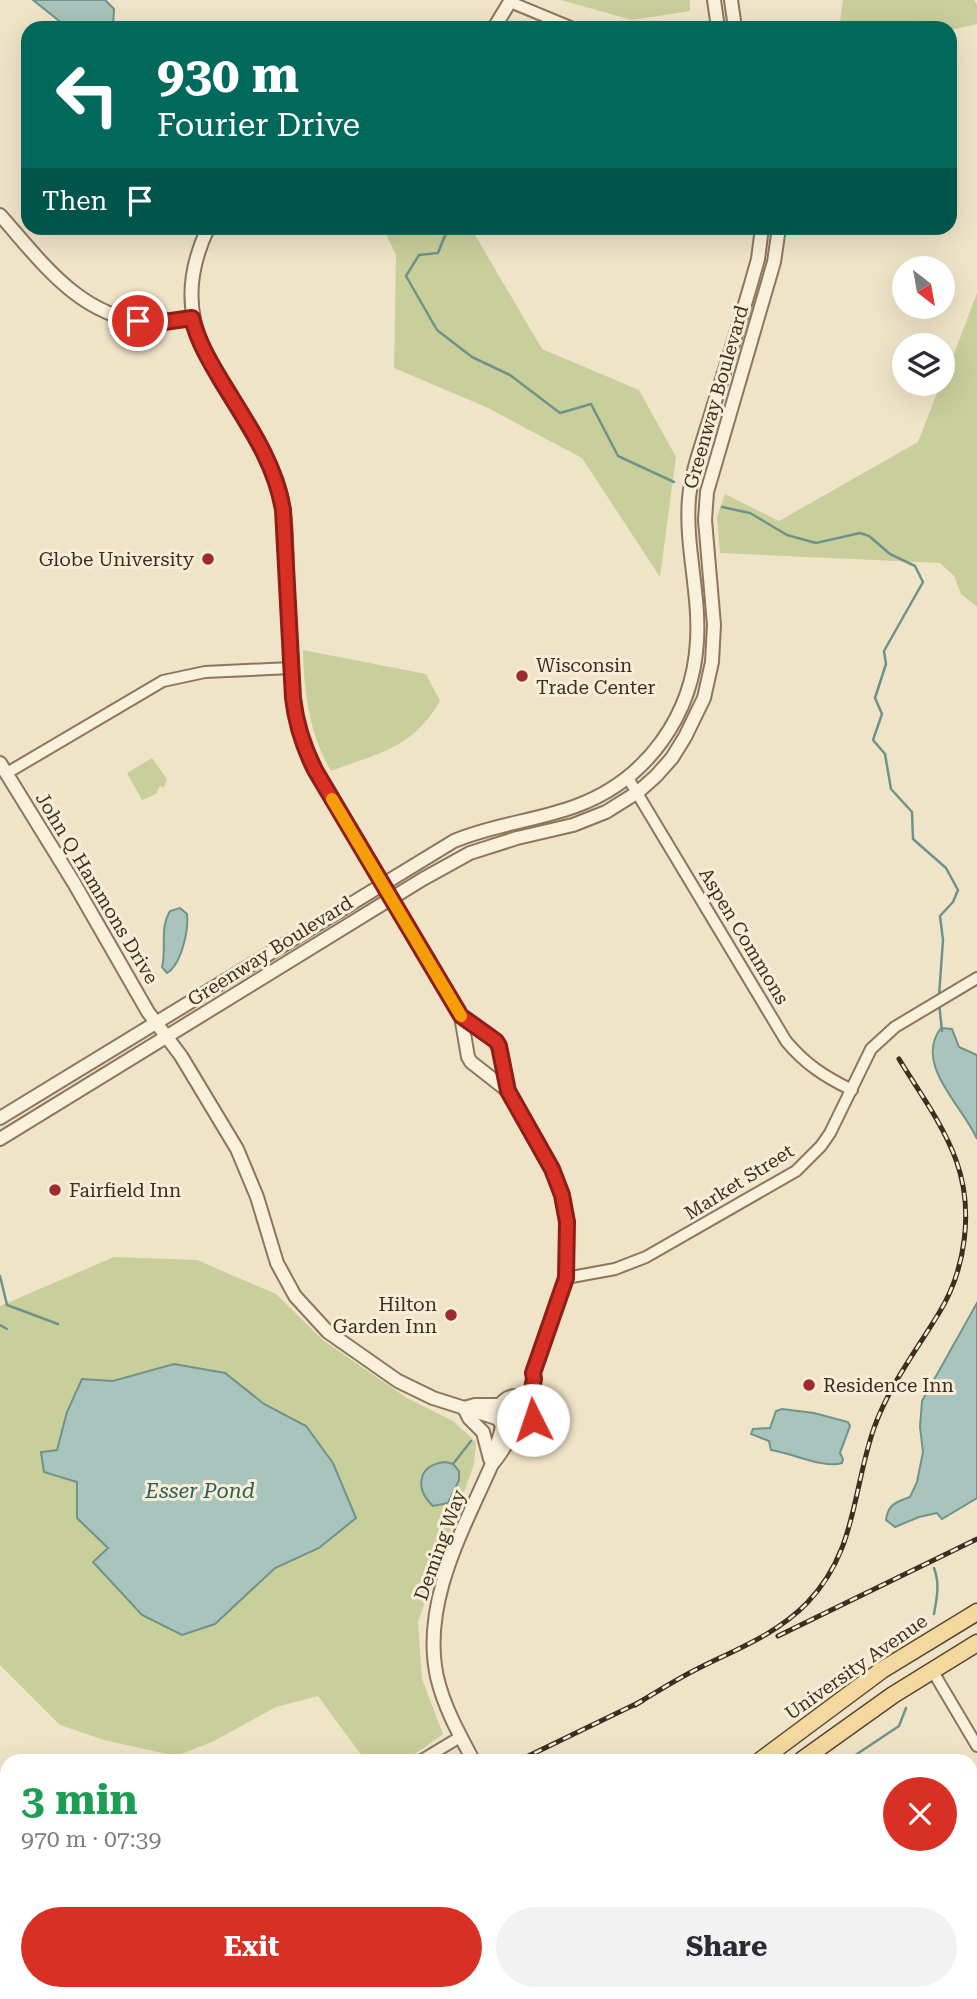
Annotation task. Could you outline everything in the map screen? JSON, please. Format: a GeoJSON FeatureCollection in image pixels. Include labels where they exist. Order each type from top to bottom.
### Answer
{"type":"FeatureCollection","features":[{"type":"Feature","properties":{"kind":"main road","name":"University Avenue"},"geometry":{"type":"LineString","coordinates":[[769,1754],[882,1670],[977,1612]]}},
{"type":"Feature","properties":{"kind":"main road"},"geometry":{"type":"LineString","coordinates":[[810,1754],[932,1670],[977,1643]]}},
{"type":"Feature","properties":{"kind":"street"},"geometry":{"type":"LineString","coordinates":[[714,0],[718,21]]}},
{"type":"Feature","properties":{"kind":"street"},"geometry":{"type":"LineString","coordinates":[[731,0],[733,21]]}},
{"type":"Feature","properties":{"kind":"street"},"geometry":{"type":"LineString","coordinates":[[498,21],[510,1],[557,21]]}},
{"type":"Feature","properties":{"kind":"street"},"geometry":{"type":"LineString","coordinates":[[0,215],[69,291],[95,308],[111,315],[146,322],[192,318]]}},
{"type":"Feature","properties":{"kind":"street"},"geometry":{"type":"LineString","coordinates":[[205,235],[192,275],[192,318],[205,353],[265,454],[279,488],[286,537],[295,717],[304,747],[461,1016],[468,1057],[508,1091]]}},
{"type":"Feature","properties":{"kind":"street","name":"Greenway Boulevard"},"geometry":{"type":"LineString","coordinates":[[0,1118],[454,841],[477,831],[576,806],[596,798],[628,778],[655,751],[680,714],[695,666],[698,640],[689,534],[691,483],[758,259],[761,235]]}},
{"type":"Feature","properties":{"kind":"street","name":"Greenway Boulevard"},"geometry":{"type":"LineString","coordinates":[[0,1139],[391,898],[470,853],[591,819],[638,792],[671,758],[697,716],[708,683],[714,625],[706,536],[707,492],[774,262],[778,235]]}},
{"type":"Feature","properties":{"kind":"street"},"geometry":{"type":"LineString","coordinates":[[3,768],[163,681],[205,672],[291,668]]}},
{"type":"Feature","properties":{"kind":"street","name":"John Q Hammons Drive"},"geometry":{"type":"LineString","coordinates":[[3,768],[246,1164],[277,1263],[303,1308],[328,1332],[398,1381],[433,1398],[501,1423]]}},
{"type":"Feature","properties":{"kind":"street","name":"Aspen Commons"},"geometry":{"type":"LineString","coordinates":[[628,778],[786,1041],[798,1056],[823,1077],[852,1090]]}},
{"type":"Feature","properties":{"kind":"street","name":"Market Street"},"geometry":{"type":"LineString","coordinates":[[566,1278],[615,1269],[646,1257],[796,1171],[821,1146],[871,1049],[895,1027],[977,978]]}},
{"type":"Feature","properties":{"kind":"street"},"geometry":{"type":"LineString","coordinates":[[461,1016],[496,1041],[508,1091],[548,1161],[562,1195],[567,1222],[566,1278],[533,1373],[529,1402],[533,1410],[533,1420],[528,1428],[516,1432],[501,1423],[500,1405],[515,1396],[527,1376],[533,1373]]}},
{"type":"Feature","properties":{"kind":"street"},"geometry":{"type":"LineString","coordinates":[[515,1396],[529,1402]]}},
{"type":"Feature","properties":{"kind":"street","name":"John Q Hammons Drive"},"geometry":{"type":"LineString","coordinates":[[464,1408],[500,1405]]}},
{"type":"Feature","properties":{"kind":"street"},"geometry":{"type":"LineString","coordinates":[[464,1408],[469,1419],[483,1432],[492,1464]]}},
{"type":"Feature","properties":{"kind":"street","name":"Deming Way"},"geometry":{"type":"LineString","coordinates":[[492,1464],[501,1423]]}},
{"type":"Feature","properties":{"kind":"street","name":"Deming Way"},"geometry":{"type":"LineString","coordinates":[[470,1754],[442,1696],[435,1661],[434,1626],[444,1580],[492,1464],[516,1432]]}},
{"type":"Feature","properties":{"kind":"street"},"geometry":{"type":"LineString","coordinates":[[932,1670],[977,1746]]}},
{"type":"Feature","properties":{"kind":"street"},"geometry":{"type":"LineString","coordinates":[[434,1754],[460,1737]]}},
{"type":"Feature","properties":{"kind":"green space"},"geometry":{"type":"Polygon","coordinates":[[[561,0],[690,0],[690,11],[632,20],[561,0]]]}},
{"type":"Feature","properties":{"kind":"green space"},"geometry":{"type":"Polygon","coordinates":[[[843,0],[974,0],[977,4],[977,24],[957,28],[957,21],[840,21],[843,0]]]}},
{"type":"Feature","properties":{"kind":"green space"},"geometry":{"type":"Polygon","coordinates":[[[386,235],[475,235],[542,349],[639,390],[676,457],[660,577],[582,458],[486,407],[394,368],[396,255],[386,235]]]}},
{"type":"Feature","properties":{"kind":"green space"},"geometry":{"type":"Polygon","coordinates":[[[977,293],[977,607],[961,594],[954,576],[940,563],[720,553],[717,517],[725,494],[779,521],[918,442],[936,396],[955,396],[955,351],[977,293]]]}},
{"type":"Feature","properties":{"kind":"green space"},"geometry":{"type":"Polygon","coordinates":[[[303,650],[426,674],[440,701],[430,717],[406,739],[379,753],[331,771],[317,742],[309,712],[303,650]]]}},
{"type":"Feature","properties":{"kind":"green space"},"geometry":{"type":"Polygon","coordinates":[[[152,758],[167,779],[164,788],[160,786],[156,794],[142,800],[127,773],[152,758]]]}},
{"type":"Feature","properties":{"kind":"green space"},"geometry":{"type":"Polygon","coordinates":[[[114,1257],[197,1260],[276,1294],[324,1341],[407,1398],[453,1421],[476,1442],[474,1464],[418,1622],[422,1679],[443,1734],[414,1754],[361,1754],[318,1696],[276,1707],[212,1742],[181,1754],[167,1754],[104,1740],[60,1725],[0,1665],[0,1306],[114,1257]]]}},
{"type":"Feature","properties":{"kind":"water"},"geometry":{"type":"Polygon","coordinates":[[[33,0],[105,0],[114,9],[113,21],[59,21],[33,0]]]}},
{"type":"Feature","properties":{"kind":"water"},"geometry":{"type":"Polygon","coordinates":[[[180,908],[187,914],[185,938],[176,963],[167,973],[162,967],[165,925],[170,911],[180,908]]]}},
{"type":"Feature","properties":{"kind":"water"},"geometry":{"type":"Polygon","coordinates":[[[941,1028],[952,1029],[959,1047],[977,1055],[977,1139],[936,1070],[934,1042],[941,1028]]]}},
{"type":"Feature","properties":{"kind":"water"},"geometry":{"type":"Polygon","coordinates":[[[977,1303],[977,1498],[942,1519],[937,1513],[895,1527],[886,1520],[889,1510],[897,1502],[910,1497],[917,1482],[923,1452],[920,1427],[922,1401],[977,1303]]]}},
{"type":"Feature","properties":{"kind":"water","name":"Esser Pond"},"geometry":{"type":"Polygon","coordinates":[[[174,1364],[225,1373],[264,1404],[306,1426],[333,1463],[356,1518],[319,1548],[275,1568],[215,1624],[182,1635],[142,1615],[93,1562],[108,1548],[77,1518],[77,1482],[44,1472],[41,1452],[57,1450],[67,1412],[82,1379],[113,1381],[174,1364]]]}},
{"type":"Feature","properties":{"kind":"water"},"geometry":{"type":"Polygon","coordinates":[[[782,1409],[814,1413],[848,1422],[850,1426],[840,1453],[842,1463],[826,1464],[771,1450],[769,1441],[751,1434],[753,1429],[770,1428],[776,1411],[782,1409]]]}},
{"type":"Feature","properties":{"kind":"water"},"geometry":{"type":"Polygon","coordinates":[[[445,1462],[453,1464],[459,1471],[459,1480],[448,1503],[433,1506],[423,1492],[422,1478],[429,1468],[445,1462]]]}},
{"type":"Feature","properties":{"kind":"waterway"},"geometry":{"type":"LineString","coordinates":[[445,235],[438,253],[419,255],[406,276],[437,330],[472,357],[510,375],[560,413],[591,404],[618,456],[674,482]]}},
{"type":"Feature","properties":{"kind":"waterway"},"geometry":{"type":"LineString","coordinates":[[722,507],[750,513],[787,535],[816,543],[860,533],[869,536],[890,554],[915,566],[923,582],[884,651],[886,664],[875,698],[882,714],[873,740],[885,754],[891,789],[912,812],[913,839],[946,868],[958,890],[953,902],[940,916],[943,940],[939,996]]}},
{"type":"Feature","properties":{"kind":"waterway"},"geometry":{"type":"LineString","coordinates":[[939,1003],[942,1031]]}},
{"type":"Feature","properties":{"kind":"waterway"},"geometry":{"type":"LineString","coordinates":[[0,1276],[7,1305],[58,1324]]}},
{"type":"Feature","properties":{"kind":"waterway"},"geometry":{"type":"LineString","coordinates":[[0,1325],[7,1329]]}},
{"type":"Feature","properties":{"kind":"waterway"},"geometry":{"type":"LineString","coordinates":[[453,1464],[471,1441]]}},
{"type":"Feature","properties":{"kind":"waterway"},"geometry":{"type":"LineString","coordinates":[[934,1568],[937,1596],[934,1614]]}},
{"type":"Feature","properties":{"kind":"waterway"},"geometry":{"type":"LineString","coordinates":[[857,1754],[899,1726],[906,1708]]}},
{"type":"Feature","properties":{"kind":"railway"},"geometry":{"type":"LineString","coordinates":[[635,1705],[783,1624],[807,1603],[823,1583],[844,1541],[867,1451],[880,1413],[895,1383],[939,1313],[956,1277],[966,1218],[962,1179],[944,1134],[899,1059]]}},
{"type":"Feature","properties":{"kind":"railway"},"geometry":{"type":"LineString","coordinates":[[778,1636],[977,1539]]}},
{"type":"Feature","properties":{"kind":"railway"},"geometry":{"type":"LineString","coordinates":[[532,1754],[642,1701]]}},
{"type":"Feature","properties":{"kind":"slow traffic"},"geometry":{"type":"LineString","coordinates":[[332,799],[461,1016]]}},
{"type":"Feature","properties":{"kind":"place","name":"Globe University"},"geometry":{"type":"Point","coordinates":[208,559]}},
{"type":"Feature","properties":{"kind":"place","name":"Wisconsin Trade Center"},"geometry":{"type":"Point","coordinates":[522,676]}},
{"type":"Feature","properties":{"kind":"place","name":"Fairfield Inn"},"geometry":{"type":"Point","coordinates":[55,1190]}},
{"type":"Feature","properties":{"kind":"place","name":"Hilton Garden Inn"},"geometry":{"type":"Point","coordinates":[451,1315]}},
{"type":"Feature","properties":{"kind":"place","name":"Residence Inn"},"geometry":{"type":"Point","coordinates":[809,1385]}},
{"type":"Feature","properties":{"kind":"route"},"geometry":{"type":"LineString","coordinates":[[138,321],[164,322],[192,318],[205,353],[265,454],[277,481],[283,510],[293,698],[295,717],[304,747],[461,1016],[499,1046],[508,1091],[548,1161],[562,1195],[567,1222],[566,1278],[533,1373],[529,1402],[533,1410],[533,1420]]}}]}
